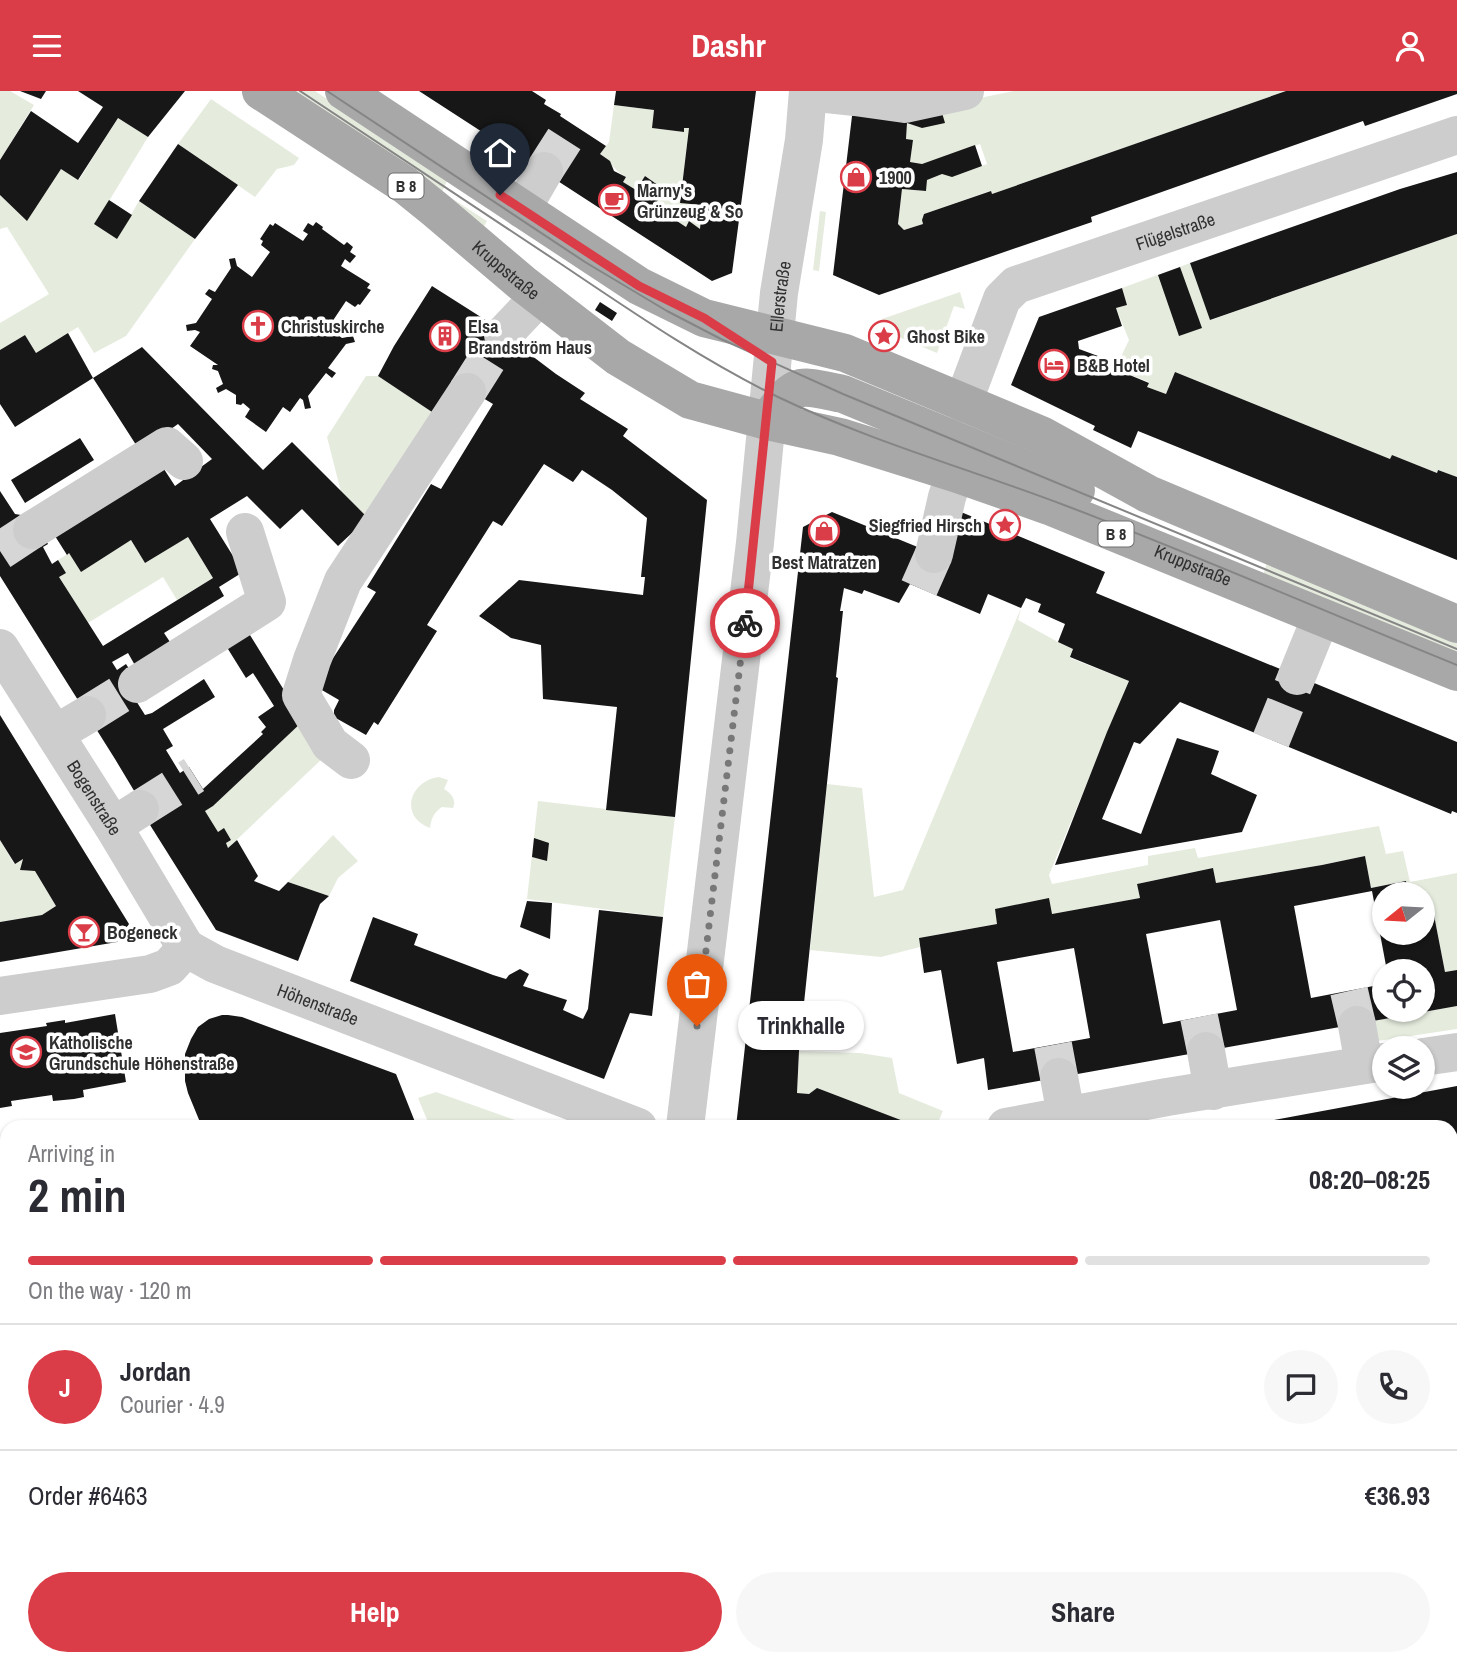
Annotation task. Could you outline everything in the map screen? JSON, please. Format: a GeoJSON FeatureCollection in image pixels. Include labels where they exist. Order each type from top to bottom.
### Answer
{"type":"FeatureCollection","features":[{"type":"Feature","properties":{"kind":"main road","name":"Kruppstraße"},"geometry":{"type":"LineString","coordinates":[[261,91],[404,185],[539,297],[618,357],[690,400],[840,437],[1049,506],[1457,672]]}},
{"type":"Feature","properties":{"kind":"main road","name":"Kruppstraße"},"geometry":{"type":"LineString","coordinates":[[344,91],[639,286],[704,318],[774,349],[845,353],[1041,435],[1149,494],[1457,624]]}},
{"type":"Feature","properties":{"kind":"main road","name":"Kruppstraße"},"geometry":{"type":"LineString","coordinates":[[767,421],[789,393],[797,388],[806,386],[843,394],[1206,545],[1265,544]]}},
{"type":"Feature","properties":{"kind":"street"},"geometry":{"type":"LineString","coordinates":[[808,92],[905,104],[965,91]]}},
{"type":"Feature","properties":{"kind":"street","name":"Ellerstraße"},"geometry":{"type":"LineString","coordinates":[[686,1120],[755,543],[779,293],[804,140],[808,92]]}},
{"type":"Feature","properties":{"kind":"street","name":"Flügelstraße"},"geometry":{"type":"LineString","coordinates":[[963,403],[1002,299],[1016,285],[1457,135]]}},
{"type":"Feature","properties":{"kind":"street"},"geometry":{"type":"LineString","coordinates":[[522,209],[544,171]]}},
{"type":"Feature","properties":{"kind":"street"},"geometry":{"type":"LineString","coordinates":[[503,335],[539,297]]}},
{"type":"Feature","properties":{"kind":"street","name":"Kruppstraße"},"geometry":{"type":"LineString","coordinates":[[774,349],[843,394]]}},
{"type":"Feature","properties":{"kind":"street"},"geometry":{"type":"LineString","coordinates":[[351,759],[330,744],[301,695],[312,660],[344,581],[467,392]]}},
{"type":"Feature","properties":{"kind":"street"},"geometry":{"type":"LineString","coordinates":[[32,530],[167,446],[184,461]]}},
{"type":"Feature","properties":{"kind":"street"},"geometry":{"type":"LineString","coordinates":[[934,554],[955,473]]}},
{"type":"Feature","properties":{"kind":"street"},"geometry":{"type":"LineString","coordinates":[[137,684],[267,602],[245,532]]}},
{"type":"Feature","properties":{"kind":"street"},"geometry":{"type":"LineString","coordinates":[[1297,676],[1321,617]]}},
{"type":"Feature","properties":{"kind":"street","name":"Bogenstraße"},"geometry":{"type":"LineString","coordinates":[[0,648],[71,725],[127,818],[186,948]]}},
{"type":"Feature","properties":{"kind":"street"},"geometry":{"type":"LineString","coordinates":[[0,996],[150,974],[169,967],[186,948]]}},
{"type":"Feature","properties":{"kind":"street","name":"Höhenstraße"},"geometry":{"type":"LineString","coordinates":[[186,948],[215,964],[620,1120]]}},
{"type":"Feature","properties":{"kind":"street"},"geometry":{"type":"LineString","coordinates":[[1357,1025],[1372,1059]]}},
{"type":"Feature","properties":{"kind":"street"},"geometry":{"type":"LineString","coordinates":[[1206,1051],[1213,1091]]}},
{"type":"Feature","properties":{"kind":"street"},"geometry":{"type":"LineString","coordinates":[[1435,1055],[1457,1052]]}},
{"type":"Feature","properties":{"kind":"street"},"geometry":{"type":"LineString","coordinates":[[1041,1120],[1066,1115],[1168,1112],[1213,1091],[1372,1064]]}},
{"type":"Feature","properties":{"kind":"street"},"geometry":{"type":"LineString","coordinates":[[1059,1077],[1066,1115]]}},
{"type":"Feature","properties":{"kind":"shaded area"},"geometry":{"type":"Polygon","coordinates":[[[0,91],[10,91],[34,105],[0,160],[0,91]]]}},
{"type":"Feature","properties":{"kind":"shaded area"},"geometry":{"type":"Polygon","coordinates":[[[289,91],[315,91],[448,179],[442,192],[487,221],[482,230],[289,91]]]}},
{"type":"Feature","properties":{"kind":"shaded area"},"geometry":{"type":"Polygon","coordinates":[[[1014,91],[1286,91],[992,194],[990,191],[924,214],[923,224],[904,230],[898,224],[902,189],[926,191],[927,180],[942,174],[952,176],[987,164],[980,144],[922,164],[910,162],[913,140],[906,139],[907,123],[922,128],[940,106],[1014,91]]]}},
{"type":"Feature","properties":{"kind":"shaded area"},"geometry":{"type":"Polygon","coordinates":[[[211,99],[299,158],[294,165],[277,169],[255,197],[178,144],[211,99]]]}},
{"type":"Feature","properties":{"kind":"shaded area"},"geometry":{"type":"Polygon","coordinates":[[[614,105],[654,110],[653,128],[683,132],[684,128],[689,128],[680,202],[702,205],[700,229],[689,222],[686,227],[654,206],[664,189],[645,176],[636,190],[623,182],[626,177],[600,154],[609,142],[614,105]]]}},
{"type":"Feature","properties":{"kind":"shaded area"},"geometry":{"type":"Polygon","coordinates":[[[118,118],[148,137],[95,224],[117,239],[139,201],[195,239],[126,336],[94,353],[78,327],[36,353],[25,335],[0,350],[0,323],[49,294],[7,227],[0,229],[0,195],[27,220],[61,169],[79,180],[118,118]]]}},
{"type":"Feature","properties":{"kind":"shaded area"},"geometry":{"type":"Polygon","coordinates":[[[820,211],[826,212],[819,271],[813,270],[820,211]]]}},
{"type":"Feature","properties":{"kind":"shaded area"},"geometry":{"type":"Polygon","coordinates":[[[1457,234],[1457,477],[1438,470],[1437,473],[1392,455],[1390,459],[1175,372],[1166,394],[1147,387],[1149,382],[1115,369],[1129,340],[1116,308],[1127,305],[1122,288],[1190,263],[1211,320],[1457,234]]]}},
{"type":"Feature","properties":{"kind":"shaded area"},"geometry":{"type":"Polygon","coordinates":[[[960,292],[965,309],[954,306],[937,353],[882,330],[878,325],[882,319],[960,292]]]}},
{"type":"Feature","properties":{"kind":"shaded area"},"geometry":{"type":"Polygon","coordinates":[[[366,376],[378,376],[438,416],[368,518],[341,492],[327,437],[366,376]]]}},
{"type":"Feature","properties":{"kind":"shaded area"},"geometry":{"type":"Polygon","coordinates":[[[188,537],[213,578],[177,600],[163,577],[88,623],[59,577],[58,560],[69,553],[81,571],[131,540],[145,563],[188,537]]]}},
{"type":"Feature","properties":{"kind":"shaded area"},"geometry":{"type":"Polygon","coordinates":[[[1267,562],[1457,640],[1457,656],[1263,576],[1267,562]]]}},
{"type":"Feature","properties":{"kind":"shaded area"},"geometry":{"type":"Polygon","coordinates":[[[1021,608],[1018,620],[1073,649],[1070,658],[1129,681],[1049,875],[1052,884],[1148,865],[1148,856],[1195,848],[1198,858],[1379,826],[1386,854],[1403,851],[1410,882],[1372,882],[1371,888],[1365,856],[1216,883],[1213,868],[1137,884],[1140,898],[919,938],[920,947],[881,957],[810,950],[827,784],[862,788],[874,897],[903,890],[1021,608]]]}},
{"type":"Feature","properties":{"kind":"shaded area"},"geometry":{"type":"Polygon","coordinates":[[[303,721],[323,758],[228,848],[226,843],[231,840],[224,829],[218,832],[205,811],[303,721]]]}},
{"type":"Feature","properties":{"kind":"shaded area"},"geometry":{"type":"Polygon","coordinates":[[[439,777],[448,780],[444,789],[453,797],[454,805],[453,808],[442,807],[437,811],[430,828],[414,816],[412,800],[421,785],[439,777]]]}},
{"type":"Feature","properties":{"kind":"shaded area"},"geometry":{"type":"Polygon","coordinates":[[[538,801],[675,817],[663,917],[527,899],[538,801]]]}},
{"type":"Feature","properties":{"kind":"shaded area"},"geometry":{"type":"Polygon","coordinates":[[[333,835],[358,861],[338,878],[329,896],[288,882],[333,835]]]}},
{"type":"Feature","properties":{"kind":"shaded area"},"geometry":{"type":"Polygon","coordinates":[[[0,840],[14,864],[23,859],[21,870],[35,871],[56,906],[42,915],[0,922],[0,840]]]}},
{"type":"Feature","properties":{"kind":"shaded area"},"geometry":{"type":"Polygon","coordinates":[[[1457,873],[1457,970],[1445,972],[1435,920],[1435,882],[1410,882],[1457,873]]]}},
{"type":"Feature","properties":{"kind":"shaded area"},"geometry":{"type":"Polygon","coordinates":[[[1457,1006],[1457,1029],[1411,1036],[1372,1036],[1371,1042],[1364,1023],[1435,1022],[1435,1010],[1457,1006]]]}},
{"type":"Feature","properties":{"kind":"shaded area"},"geometry":{"type":"Polygon","coordinates":[[[799,1051],[860,1053],[892,1058],[899,1093],[943,1111],[939,1120],[901,1120],[817,1089],[809,1094],[797,1093],[799,1051]]]}},
{"type":"Feature","properties":{"kind":"shaded area"},"geometry":{"type":"Polygon","coordinates":[[[436,1092],[515,1120],[427,1120],[418,1098],[436,1092]]]}},
{"type":"Feature","properties":{"kind":"building"},"geometry":{"type":"Polygon","coordinates":[[[20,91],[46,91],[41,99],[20,91]]]}},
{"type":"Feature","properties":{"kind":"building"},"geometry":{"type":"Polygon","coordinates":[[[78,91],[185,91],[148,137],[118,118],[78,180],[61,169],[27,221],[0,195],[0,160],[31,111],[78,143],[103,107],[78,91]]]}},
{"type":"Feature","properties":{"kind":"building"},"geometry":{"type":"Polygon","coordinates":[[[419,91],[532,91],[546,100],[544,104],[561,114],[560,116],[606,146],[600,154],[610,161],[614,171],[626,177],[623,182],[636,190],[645,176],[665,190],[654,206],[686,227],[689,221],[700,229],[702,205],[680,203],[689,128],[684,128],[684,132],[652,128],[654,110],[614,105],[616,91],[756,91],[732,273],[712,281],[419,91]]]}},
{"type":"Feature","properties":{"kind":"building"},"geometry":{"type":"Polygon","coordinates":[[[855,91],[940,106],[945,123],[922,128],[907,123],[906,139],[913,140],[910,162],[922,164],[975,145],[982,166],[952,177],[942,174],[927,180],[926,191],[902,189],[898,224],[904,230],[923,224],[924,214],[991,191],[992,194],[1286,91],[1457,91],[1457,94],[1365,126],[1363,121],[1091,217],[1092,222],[879,295],[833,275],[855,91]]]}},
{"type":"Feature","properties":{"kind":"building"},"geometry":{"type":"Polygon","coordinates":[[[178,144],[238,185],[195,239],[139,201],[178,144]]]}},
{"type":"Feature","properties":{"kind":"building"},"geometry":{"type":"Polygon","coordinates":[[[1457,172],[1457,234],[1210,320],[1190,263],[1400,189],[1457,172]]]}},
{"type":"Feature","properties":{"kind":"building"},"geometry":{"type":"Polygon","coordinates":[[[109,200],[132,215],[117,239],[94,224],[109,200]]]}},
{"type":"Feature","properties":{"kind":"building","name":"Christuskirche"},"geometry":{"type":"Polygon","coordinates":[[[316,222],[344,245],[347,242],[353,247],[350,252],[356,256],[350,263],[345,259],[341,266],[370,284],[367,288],[371,290],[360,305],[355,307],[346,301],[328,328],[342,338],[353,336],[355,342],[346,344],[328,368],[336,373],[332,378],[326,373],[308,396],[311,408],[305,409],[300,398],[290,412],[283,407],[266,432],[245,417],[250,409],[243,403],[236,404],[236,395],[226,389],[218,393],[216,388],[223,384],[218,371],[212,369],[213,365],[218,365],[190,346],[200,332],[187,331],[186,325],[196,323],[212,299],[205,294],[209,289],[215,292],[231,268],[229,259],[235,258],[237,266],[252,277],[270,252],[261,245],[263,241],[260,239],[270,224],[273,226],[275,223],[303,241],[308,234],[303,231],[308,223],[313,226],[316,222]]]}},
{"type":"Feature","properties":{"kind":"building"},"geometry":{"type":"Polygon","coordinates":[[[1180,267],[1202,328],[1179,336],[1158,275],[1180,267]]]}},
{"type":"Feature","properties":{"kind":"building"},"geometry":{"type":"Polygon","coordinates":[[[432,286],[495,326],[585,393],[580,399],[628,429],[623,436],[707,500],[675,817],[606,810],[617,707],[543,699],[541,645],[511,638],[479,616],[519,580],[643,595],[645,577],[641,577],[647,518],[582,470],[573,482],[544,464],[502,526],[493,521],[427,625],[437,631],[378,725],[374,722],[366,735],[334,717],[339,700],[315,686],[376,592],[367,587],[431,484],[441,489],[493,404],[478,395],[438,416],[378,376],[432,286]]]}},
{"type":"Feature","properties":{"kind":"building"},"geometry":{"type":"Polygon","coordinates":[[[1122,288],[1127,305],[1116,308],[1122,326],[1078,341],[1079,349],[1117,363],[1115,369],[1149,383],[1147,387],[1166,394],[1175,372],[1390,459],[1392,455],[1437,473],[1438,470],[1457,477],[1457,560],[1138,431],[1131,448],[1093,430],[1095,426],[1011,385],[1039,317],[1122,288]]]}},
{"type":"Feature","properties":{"kind":"building"},"geometry":{"type":"Polygon","coordinates":[[[600,302],[617,313],[612,321],[595,310],[600,302]]]}},
{"type":"Feature","properties":{"kind":"building"},"geometry":{"type":"Polygon","coordinates":[[[68,333],[93,378],[15,427],[0,404],[0,350],[25,335],[36,353],[68,333]]]}},
{"type":"Feature","properties":{"kind":"building"},"geometry":{"type":"Polygon","coordinates":[[[142,347],[263,470],[292,442],[368,518],[338,546],[302,509],[280,529],[247,496],[210,519],[243,572],[219,587],[224,596],[164,633],[172,645],[136,667],[128,653],[112,662],[117,670],[126,664],[135,678],[133,696],[145,715],[204,679],[215,697],[163,729],[173,746],[166,750],[180,773],[189,767],[203,789],[263,734],[261,732],[266,727],[258,717],[274,706],[253,673],[246,678],[223,641],[245,627],[303,721],[205,811],[218,832],[224,828],[231,840],[226,843],[228,848],[237,840],[258,876],[254,881],[279,891],[288,882],[329,896],[320,904],[298,961],[216,930],[140,809],[139,799],[115,759],[0,576],[0,491],[15,514],[21,515],[40,531],[48,544],[43,547],[52,564],[58,560],[66,573],[59,577],[103,646],[213,578],[188,537],[145,563],[131,540],[81,572],[55,536],[162,466],[175,486],[212,459],[178,424],[140,451],[93,378],[142,347]]]}},
{"type":"Feature","properties":{"kind":"building"},"geometry":{"type":"Polygon","coordinates":[[[80,438],[94,460],[25,503],[11,480],[80,438]]]}},
{"type":"Feature","properties":{"kind":"building"},"geometry":{"type":"Polygon","coordinates":[[[832,512],[942,557],[961,512],[1105,572],[1096,593],[1457,742],[1457,813],[1452,811],[1451,814],[1180,702],[1140,744],[1134,742],[1102,819],[1141,834],[1177,738],[1219,751],[1211,774],[1257,795],[1242,832],[1055,865],[1129,681],[1070,657],[1073,649],[1058,642],[1065,624],[1038,612],[1041,604],[1026,598],[1021,608],[988,594],[980,614],[910,584],[899,603],[864,590],[862,594],[844,588],[840,611],[843,611],[838,678],[799,1051],[797,1093],[809,1094],[817,1088],[901,1120],[737,1120],[803,527],[832,512]]]}},
{"type":"Feature","properties":{"kind":"building"},"geometry":{"type":"Polygon","coordinates":[[[0,715],[129,924],[117,942],[0,962],[0,922],[42,915],[56,906],[35,871],[20,870],[23,859],[15,864],[0,840],[0,715]]]}},
{"type":"Feature","properties":{"kind":"building"},"geometry":{"type":"Polygon","coordinates":[[[534,838],[549,843],[547,861],[532,857],[534,838]]]}},
{"type":"Feature","properties":{"kind":"building"},"geometry":{"type":"Polygon","coordinates":[[[1365,856],[1372,891],[1294,906],[1311,998],[1372,986],[1372,1021],[988,1090],[984,1058],[957,1064],[941,970],[924,973],[919,938],[997,924],[995,909],[1049,898],[1052,914],[1140,898],[1137,884],[1213,868],[1216,883],[1365,856]],[[1220,920],[1146,934],[1163,1024],[1237,1010],[1220,920]],[[1074,948],[997,962],[1013,1052],[1090,1038],[1074,948]]]}},
{"type":"Feature","properties":{"kind":"building"},"geometry":{"type":"Polygon","coordinates":[[[527,901],[552,903],[550,939],[520,927],[527,901]]]}},
{"type":"Feature","properties":{"kind":"building"},"geometry":{"type":"Polygon","coordinates":[[[599,910],[663,917],[652,1016],[630,1013],[604,1079],[350,981],[373,917],[418,934],[414,945],[493,975],[506,979],[520,969],[529,974],[523,986],[567,1000],[563,1010],[583,1019],[588,1009],[599,910]]]}},
{"type":"Feature","properties":{"kind":"building"},"geometry":{"type":"Polygon","coordinates":[[[1435,920],[1445,972],[1457,970],[1457,1006],[1435,1010],[1435,959],[1385,959],[1382,945],[1435,945],[1435,920]]]}},
{"type":"Feature","properties":{"kind":"building"},"geometry":{"type":"Polygon","coordinates":[[[115,1014],[126,1082],[83,1090],[84,1097],[53,1101],[52,1095],[11,1101],[12,1106],[0,1108],[0,1033],[47,1026],[46,1023],[65,1020],[65,1023],[115,1014]]]}},
{"type":"Feature","properties":{"kind":"building"},"geometry":{"type":"Polygon","coordinates":[[[222,1015],[242,1017],[396,1074],[414,1120],[199,1120],[185,1081],[185,1054],[198,1027],[209,1019],[222,1015]]]}},
{"type":"Feature","properties":{"kind":"building"},"geometry":{"type":"Polygon","coordinates":[[[1457,1086],[1457,1120],[1273,1120],[1387,1099],[1435,1099],[1435,1090],[1457,1086]]]}},
{"type":"Feature","properties":{"kind":"tunnel"},"geometry":{"type":"LineString","coordinates":[[544,171],[574,124]]}},
{"type":"Feature","properties":{"kind":"tunnel"},"geometry":{"type":"LineString","coordinates":[[467,392],[503,335]]}},
{"type":"Feature","properties":{"kind":"tunnel"},"geometry":{"type":"LineString","coordinates":[[0,551],[32,530]]}},
{"type":"Feature","properties":{"kind":"tunnel"},"geometry":{"type":"LineString","coordinates":[[919,588],[934,554]]}},
{"type":"Feature","properties":{"kind":"tunnel"},"geometry":{"type":"LineString","coordinates":[[1271,740],[1297,676]]}},
{"type":"Feature","properties":{"kind":"tunnel"},"geometry":{"type":"LineString","coordinates":[[87,715],[137,684]]}},
{"type":"Feature","properties":{"kind":"tunnel"},"geometry":{"type":"LineString","coordinates":[[140,809],[194,775]]}},
{"type":"Feature","properties":{"kind":"tunnel"},"geometry":{"type":"LineString","coordinates":[[1349,991],[1357,1025]]}},
{"type":"Feature","properties":{"kind":"tunnel"},"geometry":{"type":"LineString","coordinates":[[1199,1017],[1206,1051]]}},
{"type":"Feature","properties":{"kind":"tunnel"},"geometry":{"type":"LineString","coordinates":[[1053,1045],[1059,1077]]}},
{"type":"Feature","properties":{"kind":"tram line"},"geometry":{"type":"LineString","coordinates":[[300,91],[667,334],[778,397],[884,441],[1113,524],[1457,665]]}},
{"type":"Feature","properties":{"kind":"tram line"},"geometry":{"type":"LineString","coordinates":[[327,91],[585,262],[667,311],[721,339],[843,394],[1457,649]]}},
{"type":"Feature","properties":{"kind":"way so far"},"geometry":{"type":"LineString","coordinates":[[697,1026],[745,623]]}},
{"type":"Feature","properties":{"kind":"place","name":"1900"},"geometry":{"type":"Point","coordinates":[856,177]}},
{"type":"Feature","properties":{"kind":"place","name":"Marny's Grünzeug & So"},"geometry":{"type":"Point","coordinates":[614,200]}},
{"type":"Feature","properties":{"kind":"place","name":"Christuskirche"},"geometry":{"type":"Point","coordinates":[258,326]}},
{"type":"Feature","properties":{"kind":"place","name":"Elsa Brandström Haus"},"geometry":{"type":"Point","coordinates":[445,336]}},
{"type":"Feature","properties":{"kind":"place","name":"Ghost Bike"},"geometry":{"type":"Point","coordinates":[884,336]}},
{"type":"Feature","properties":{"kind":"place","name":"B&B Hotel"},"geometry":{"type":"Point","coordinates":[1054,365]}},
{"type":"Feature","properties":{"kind":"place","name":"Siegfried Hirsch"},"geometry":{"type":"Point","coordinates":[1005,525]}},
{"type":"Feature","properties":{"kind":"place","name":"Best Matratzen"},"geometry":{"type":"Point","coordinates":[824,531]}},
{"type":"Feature","properties":{"kind":"place","name":"Bogeneck"},"geometry":{"type":"Point","coordinates":[84,932]}},
{"type":"Feature","properties":{"kind":"place","name":"Trinkhalle"},"geometry":{"type":"Point","coordinates":[697,1026]}},
{"type":"Feature","properties":{"kind":"place","name":"Katholische Grundschule Höhenstraße"},"geometry":{"type":"Point","coordinates":[26,1052]}},
{"type":"Feature","properties":{"kind":"route"},"geometry":{"type":"LineString","coordinates":[[500,195],[639,286],[704,318],[772,362],[745,623]]}}]}
